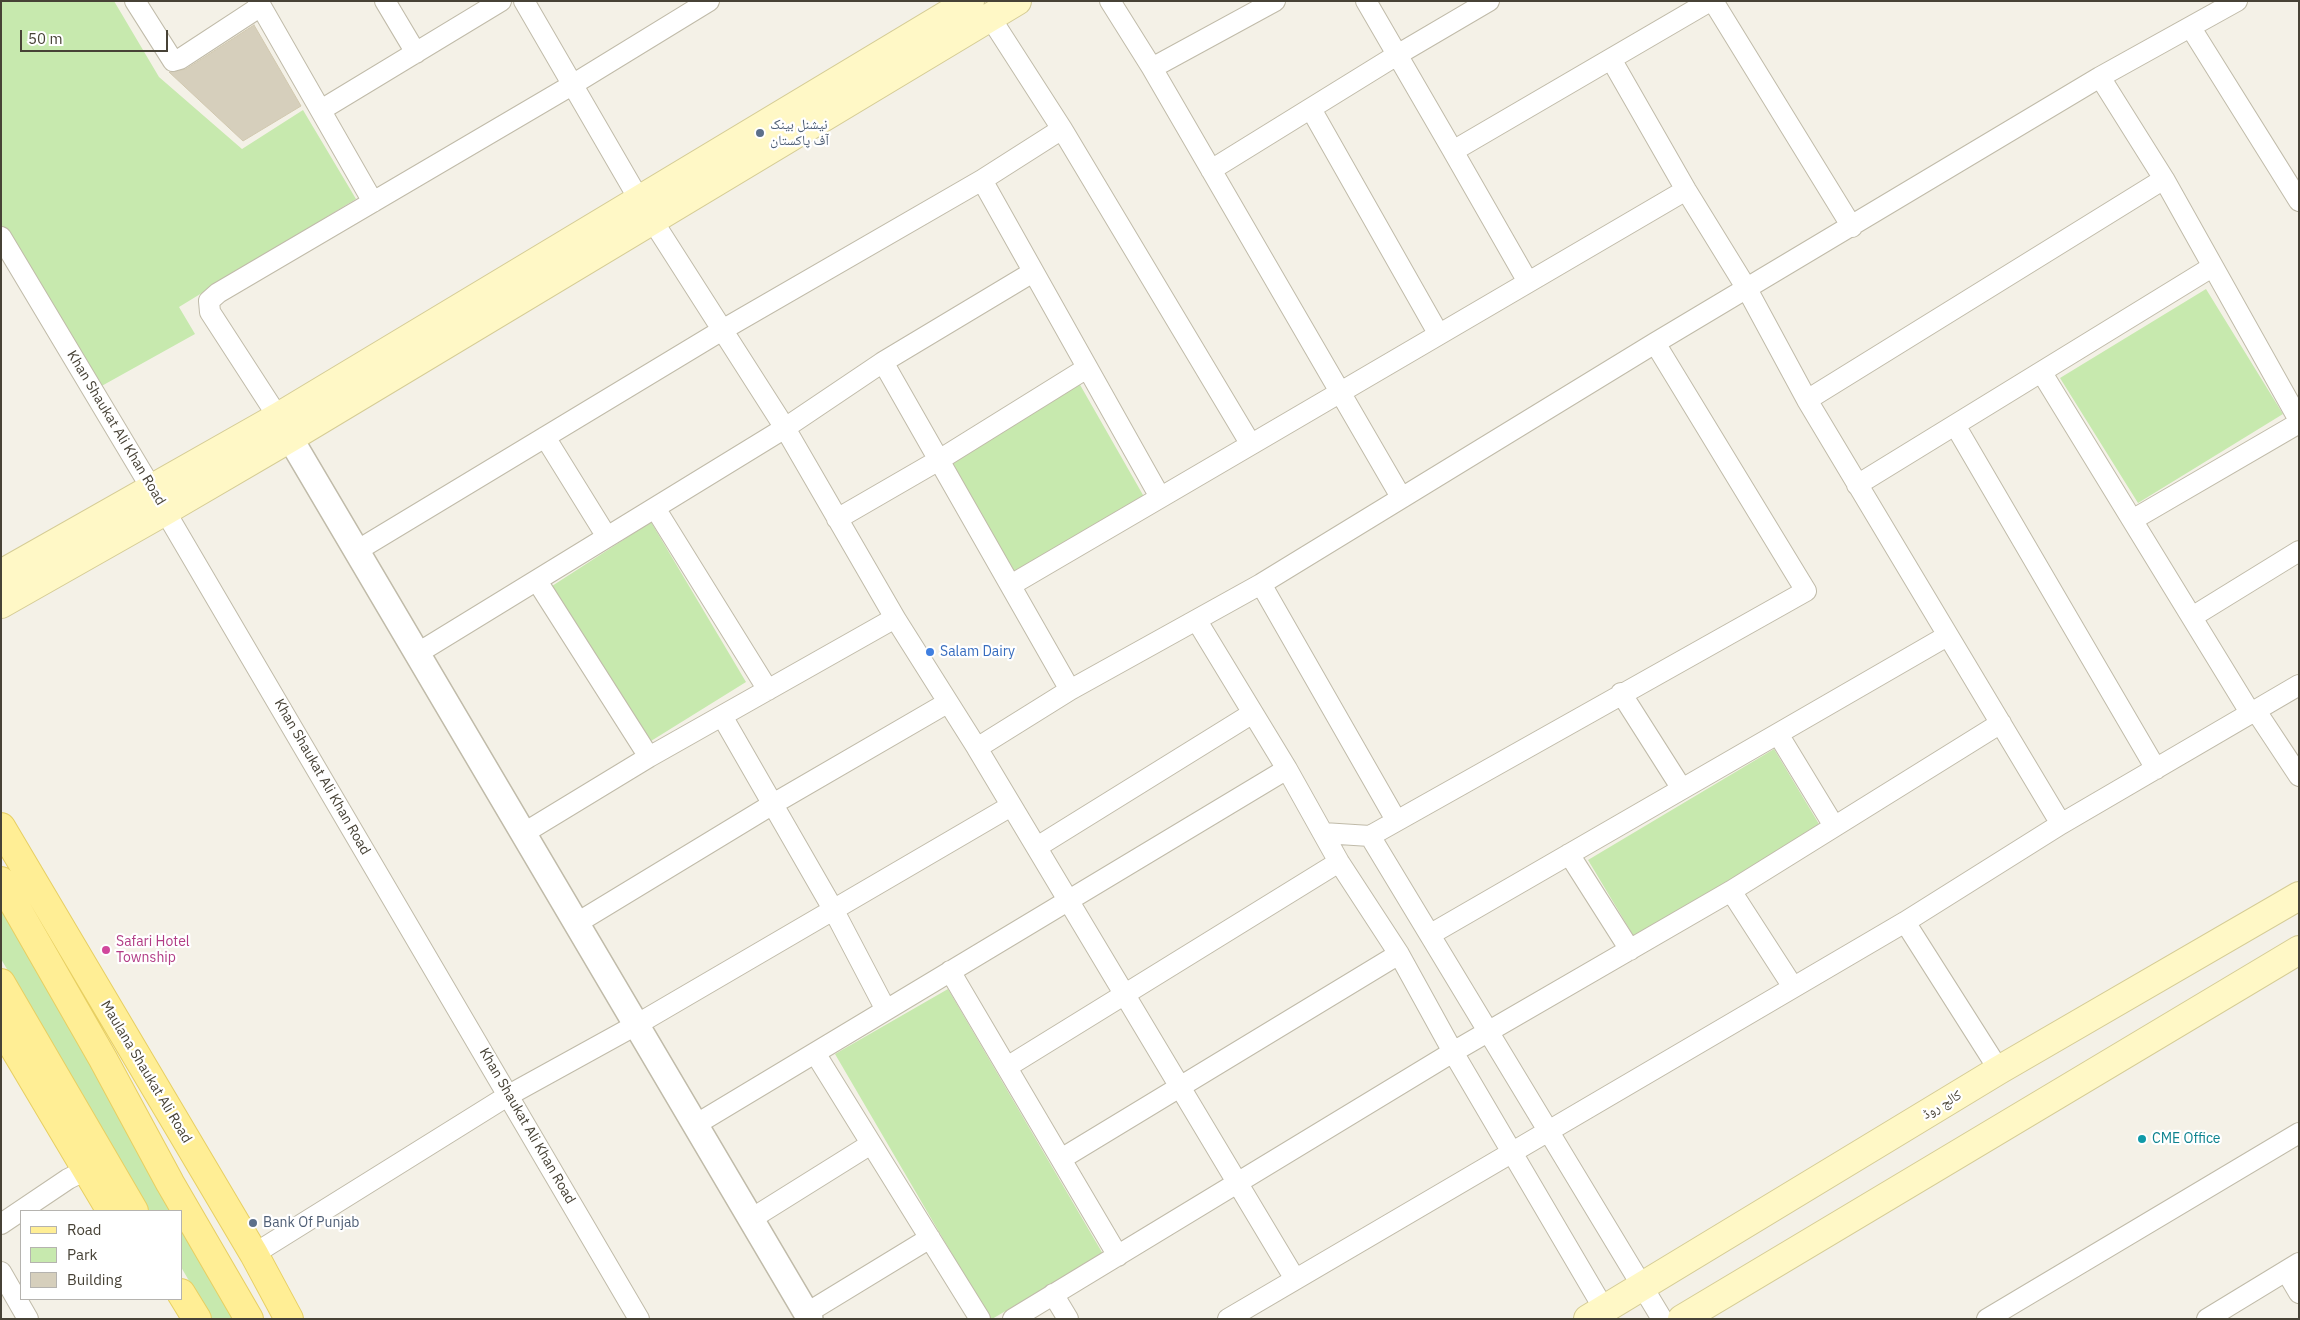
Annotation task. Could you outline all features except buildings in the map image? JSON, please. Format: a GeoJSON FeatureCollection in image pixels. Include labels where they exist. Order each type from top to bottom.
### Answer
{"type":"FeatureCollection","features":[{"type":"Feature","properties":{"kind":"main road"},"geometry":{"type":"LineString","coordinates":[[1,604],[165,511],[284,427],[647,211],[980,9],[1017,1]]}},
{"type":"Feature","properties":{"kind":"main road"},"geometry":{"type":"LineString","coordinates":[[1,574],[151,488],[284,427]]}},
{"type":"Feature","properties":{"kind":"main road","name":"Maulana Shaukat Ali Road"},"geometry":{"type":"LineString","coordinates":[[1,827],[254,1254],[289,1319]]}},
{"type":"Feature","properties":{"kind":"main road"},"geometry":{"type":"LineString","coordinates":[[1,881],[103,1059],[170,1183],[249,1319]]}},
{"type":"Feature","properties":{"kind":"main road","name":"کالج روڈ"},"geometry":{"type":"LineString","coordinates":[[1596,1314],[1999,1070],[2299,896]]}},
{"type":"Feature","properties":{"kind":"main road"},"geometry":{"type":"LineString","coordinates":[[1682,1319],[2299,950]]}},
{"type":"Feature","properties":{"kind":"main road"},"geometry":{"type":"LineString","coordinates":[[1,983],[133,1210]]}},
{"type":"Feature","properties":{"kind":"main road"},"geometry":{"type":"LineString","coordinates":[[1,1026],[110,1210]]}},
{"type":"Feature","properties":{"kind":"main road"},"geometry":{"type":"LineString","coordinates":[[182,1294],[197,1319]]}},
{"type":"Feature","properties":{"kind":"main road"},"geometry":{"type":"LineString","coordinates":[[165,1300],[176,1319]]}},
{"type":"Feature","properties":{"kind":"street"},"geometry":{"type":"LineString","coordinates":[[135,1],[172,61],[180,59],[259,4],[373,202]]}},
{"type":"Feature","properties":{"kind":"street"},"geometry":{"type":"LineString","coordinates":[[385,1],[416,53]]}},
{"type":"Feature","properties":{"kind":"street"},"geometry":{"type":"LineString","coordinates":[[321,110],[502,1]]}},
{"type":"Feature","properties":{"kind":"street"},"geometry":{"type":"LineString","coordinates":[[524,1],[647,211],[724,329],[785,428],[894,618],[977,748],[1296,1279]]}},
{"type":"Feature","properties":{"kind":"street"},"geometry":{"type":"LineString","coordinates":[[709,1],[572,85],[218,293],[209,302],[210,312],[284,427],[358,550],[808,1316],[930,1238]]}},
{"type":"Feature","properties":{"kind":"street"},"geometry":{"type":"LineString","coordinates":[[1110,1],[1152,68],[1401,497]]}},
{"type":"Feature","properties":{"kind":"street"},"geometry":{"type":"LineString","coordinates":[[1152,68],[1276,1]]}},
{"type":"Feature","properties":{"kind":"street"},"geometry":{"type":"LineString","coordinates":[[1366,1],[1528,282]]}},
{"type":"Feature","properties":{"kind":"street"},"geometry":{"type":"LineString","coordinates":[[1211,170],[1397,55],[1489,1]]}},
{"type":"Feature","properties":{"kind":"street"},"geometry":{"type":"LineString","coordinates":[[1453,151],[1712,1],[1852,227]]}},
{"type":"Feature","properties":{"kind":"street"},"geometry":{"type":"LineString","coordinates":[[977,748],[1070,690],[1261,584],[1654,343],[1748,290],[2100,77],[2192,28],[2237,1]]}},
{"type":"Feature","properties":{"kind":"street"},"geometry":{"type":"LineString","coordinates":[[980,9],[1062,129],[1250,443]]}},
{"type":"Feature","properties":{"kind":"street"},"geometry":{"type":"LineString","coordinates":[[2192,28],[2299,201]]}},
{"type":"Feature","properties":{"kind":"street"},"geometry":{"type":"LineString","coordinates":[[1612,59],[1686,190],[1748,290],[1807,400],[2061,824]]}},
{"type":"Feature","properties":{"kind":"street"},"geometry":{"type":"LineString","coordinates":[[2100,77],[2164,179],[2299,421],[2134,520]]}},
{"type":"Feature","properties":{"kind":"street"},"geometry":{"type":"LineString","coordinates":[[1310,109],[1438,333]]}},
{"type":"Feature","properties":{"kind":"street"},"geometry":{"type":"LineString","coordinates":[[358,550],[724,329],[982,180],[1062,129]]}},
{"type":"Feature","properties":{"kind":"street"},"geometry":{"type":"LineString","coordinates":[[1807,400],[2164,179]]}},
{"type":"Feature","properties":{"kind":"street"},"geometry":{"type":"LineString","coordinates":[[982,180],[1160,497]]}},
{"type":"Feature","properties":{"kind":"street"},"geometry":{"type":"LineString","coordinates":[[1011,585],[1250,443],[1686,190]]}},
{"type":"Feature","properties":{"kind":"street","name":"Khan Shaukat Ali Khan Road"},"geometry":{"type":"LineString","coordinates":[[1,237],[165,511],[639,1319]]}},
{"type":"Feature","properties":{"kind":"street"},"geometry":{"type":"LineString","coordinates":[[1857,485],[2212,267]]}},
{"type":"Feature","properties":{"kind":"street"},"geometry":{"type":"LineString","coordinates":[[418,653],[785,428],[883,362],[1033,272]]}},
{"type":"Feature","properties":{"kind":"street"},"geometry":{"type":"LineString","coordinates":[[1323,833],[1370,836],[1621,693],[1806,591],[1654,343]]}},
{"type":"Feature","properties":{"kind":"street"},"geometry":{"type":"LineString","coordinates":[[883,362],[1070,690]]}},
{"type":"Feature","properties":{"kind":"street"},"geometry":{"type":"LineString","coordinates":[[837,518],[939,460],[1087,368]]}},
{"type":"Feature","properties":{"kind":"street"},"geometry":{"type":"LineString","coordinates":[[2042,373],[2253,713],[2299,776]]}},
{"type":"Feature","properties":{"kind":"street"},"geometry":{"type":"LineString","coordinates":[[1955,425],[2156,769]]}},
{"type":"Feature","properties":{"kind":"street"},"geometry":{"type":"LineString","coordinates":[[545,437],[607,538]]}},
{"type":"Feature","properties":{"kind":"street"},"geometry":{"type":"LineString","coordinates":[[655,508],[768,690]]}},
{"type":"Feature","properties":{"kind":"street"},"geometry":{"type":"LineString","coordinates":[[2192,617],[2299,551]]}},
{"type":"Feature","properties":{"kind":"street"},"geometry":{"type":"LineString","coordinates":[[536,581],[649,757]]}},
{"type":"Feature","properties":{"kind":"street"},"geometry":{"type":"LineString","coordinates":[[1261,584],[1396,820]]}},
{"type":"Feature","properties":{"kind":"street"},"geometry":{"type":"LineString","coordinates":[[524,833],[649,757],[894,618]]}},
{"type":"Feature","properties":{"kind":"street"},"geometry":{"type":"LineString","coordinates":[[1197,621],[1287,769],[1339,862],[1398,954],[1511,1152],[1596,1314]]}},
{"type":"Feature","properties":{"kind":"street"},"geometry":{"type":"LineString","coordinates":[[1431,934],[1947,636]]}},
{"type":"Feature","properties":{"kind":"street"},"geometry":{"type":"LineString","coordinates":[[1228,1319],[1905,922],[2061,824],[2299,685]]}},
{"type":"Feature","properties":{"kind":"street"},"geometry":{"type":"LineString","coordinates":[[1621,693],[1682,790]]}},
{"type":"Feature","properties":{"kind":"street"},"geometry":{"type":"LineString","coordinates":[[577,923],[773,804],[947,703]]}},
{"type":"Feature","properties":{"kind":"street"},"geometry":{"type":"LineString","coordinates":[[1037,847],[1253,713]]}},
{"type":"Feature","properties":{"kind":"street"},"geometry":{"type":"LineString","coordinates":[[722,716],[833,909],[886,1010]]}},
{"type":"Feature","properties":{"kind":"street"},"geometry":{"type":"LineString","coordinates":[[1013,1319],[1453,1052],[1732,891],[2002,723]]}},
{"type":"Feature","properties":{"kind":"street"},"geometry":{"type":"LineString","coordinates":[[1778,734],[1834,826]]}},
{"type":"Feature","properties":{"kind":"street"},"geometry":{"type":"LineString","coordinates":[[695,1125],[1287,769]]}},
{"type":"Feature","properties":{"kind":"street"},"geometry":{"type":"LineString","coordinates":[[254,1254],[509,1095],[636,1025],[1011,806]]}},
{"type":"Feature","properties":{"kind":"street"},"geometry":{"type":"LineString","coordinates":[[1370,836],[1431,934],[1662,1319]]}},
{"type":"Feature","properties":{"kind":"street"},"geometry":{"type":"LineString","coordinates":[[1569,854],[1630,950]]}},
{"type":"Feature","properties":{"kind":"street"},"geometry":{"type":"LineString","coordinates":[[1007,1067],[1339,862]]}},
{"type":"Feature","properties":{"kind":"street"},"geometry":{"type":"LineString","coordinates":[[1732,891],[1793,987]]}},
{"type":"Feature","properties":{"kind":"street"},"geometry":{"type":"LineString","coordinates":[[1905,922],[1999,1070]]}},
{"type":"Feature","properties":{"kind":"street"},"geometry":{"type":"LineString","coordinates":[[1061,1159],[1398,954]]}},
{"type":"Feature","properties":{"kind":"street"},"geometry":{"type":"LineString","coordinates":[[950,971],[1118,1256]]}},
{"type":"Feature","properties":{"kind":"street"},"geometry":{"type":"LineString","coordinates":[[815,1053],[980,1319]]}},
{"type":"Feature","properties":{"kind":"street"},"geometry":{"type":"LineString","coordinates":[[1987,1319],[2299,1133]]}},
{"type":"Feature","properties":{"kind":"street"},"geometry":{"type":"LineString","coordinates":[[751,1219],[871,1144]]}},
{"type":"Feature","properties":{"kind":"street"},"geometry":{"type":"LineString","coordinates":[[22,1210],[68,1179],[86,1170]]}},
{"type":"Feature","properties":{"kind":"street"},"geometry":{"type":"LineString","coordinates":[[1,1224],[20,1211]]}},
{"type":"Feature","properties":{"kind":"street"},"geometry":{"type":"LineString","coordinates":[[2207,1319],[2292,1267],[2299,1293]]}},
{"type":"Feature","properties":{"kind":"street"},"geometry":{"type":"LineString","coordinates":[[1,1272],[28,1319]]}},
{"type":"Feature","properties":{"kind":"street"},"geometry":{"type":"LineString","coordinates":[[1053,1294],[1068,1319]]}},
{"type":"Feature","properties":{"kind":"green space"},"geometry":{"type":"Polygon","coordinates":[[[1,1],[114,1],[159,77],[242,149],[303,110],[356,199],[179,307],[195,334],[98,388],[1,227],[1,1]]]}},
{"type":"Feature","properties":{"kind":"green space"},"geometry":{"type":"Polygon","coordinates":[[[2206,289],[2283,414],[2138,503],[2060,378],[2206,289]]]}},
{"type":"Feature","properties":{"kind":"green space"},"geometry":{"type":"Polygon","coordinates":[[[1079,383],[1147,502],[1013,578],[945,463],[1079,383]]]}},
{"type":"Feature","properties":{"kind":"green space"},"geometry":{"type":"Polygon","coordinates":[[[651,522],[746,682],[651,741],[552,586],[651,522]]]}},
{"type":"Feature","properties":{"kind":"green space"},"geometry":{"type":"Polygon","coordinates":[[[1774,749],[1822,829],[1636,940],[1588,860],[1774,749]]]}},
{"type":"Feature","properties":{"kind":"green space"},"geometry":{"type":"Polygon","coordinates":[[[1,901],[248,1319],[212,1319],[182,1269],[182,1210],[148,1210],[1,959],[1,901]]]}},
{"type":"Feature","properties":{"kind":"green space"},"geometry":{"type":"Polygon","coordinates":[[[948,989],[1103,1254],[992,1319],[990,1319],[835,1054],[948,989]]]}},
{"type":"Feature","properties":{"kind":"place","name":"نیشنل بینک آف پاکستان"},"geometry":{"type":"Point","coordinates":[760,133]}},
{"type":"Feature","properties":{"kind":"place","name":"Salam Dairy"},"geometry":{"type":"Point","coordinates":[930,652]}},
{"type":"Feature","properties":{"kind":"place","name":"Safari Hotel Township"},"geometry":{"type":"Point","coordinates":[106,950]}},
{"type":"Feature","properties":{"kind":"place","name":"CME Office"},"geometry":{"type":"Point","coordinates":[2142,1139]}},
{"type":"Feature","properties":{"kind":"place","name":"Bank Of Punjab"},"geometry":{"type":"Point","coordinates":[253,1223]}}]}
